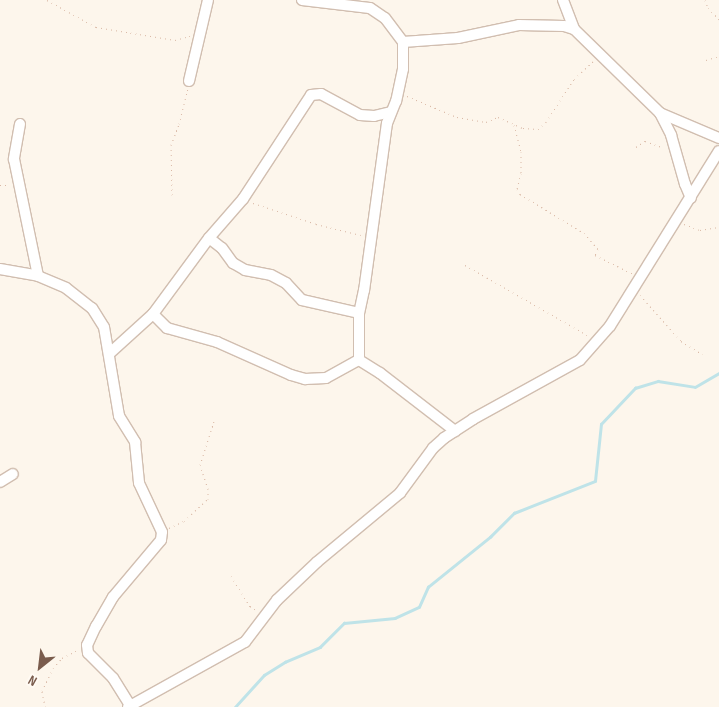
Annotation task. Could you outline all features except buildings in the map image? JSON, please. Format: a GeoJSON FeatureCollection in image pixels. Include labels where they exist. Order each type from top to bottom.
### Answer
{"type":"FeatureCollection","features":[{"type":"Feature","properties":{"kind":"street"},"geometry":{"type":"LineString","coordinates":[[189,81],[198,36],[208,0]]}},
{"type":"Feature","properties":{"kind":"street"},"geometry":{"type":"LineString","coordinates":[[302,0],[372,4],[403,42],[405,60],[398,94],[391,112],[359,313],[359,360]]}},
{"type":"Feature","properties":{"kind":"street"},"geometry":{"type":"LineString","coordinates":[[563,0],[574,29],[660,113],[671,134],[691,198]]}},
{"type":"Feature","properties":{"kind":"street"},"geometry":{"type":"LineString","coordinates":[[403,42],[458,38],[519,25],[564,26],[574,29]]}},
{"type":"Feature","properties":{"kind":"street"},"geometry":{"type":"LineString","coordinates":[[110,353],[153,314],[209,238],[243,199],[308,98],[314,94],[320,94],[360,115],[374,116],[391,112]]}},
{"type":"Feature","properties":{"kind":"street"},"geometry":{"type":"LineString","coordinates":[[660,113],[719,138]]}},
{"type":"Feature","properties":{"kind":"street"},"geometry":{"type":"LineString","coordinates":[[20,124],[14,159],[18,186],[38,276]]}},
{"type":"Feature","properties":{"kind":"street"},"geometry":{"type":"LineString","coordinates":[[0,269],[38,276],[66,288],[92,308],[104,327],[110,353],[119,416],[135,442],[139,484],[162,532],[161,540],[125,581],[104,611],[89,638],[88,653],[113,678],[129,706],[245,642],[277,600],[317,562],[400,493],[433,448],[455,431],[562,372],[580,360],[598,342],[633,290],[719,151]]}},
{"type":"Feature","properties":{"kind":"street"},"geometry":{"type":"LineString","coordinates":[[209,238],[222,248],[228,258],[240,268],[279,279],[286,283],[302,300],[359,313]]}},
{"type":"Feature","properties":{"kind":"street"},"geometry":{"type":"LineString","coordinates":[[153,314],[167,328],[217,342],[291,375],[305,379],[326,378],[359,360]]}},
{"type":"Feature","properties":{"kind":"street"},"geometry":{"type":"LineString","coordinates":[[359,360],[380,373],[455,431]]}},
{"type":"Feature","properties":{"kind":"street"},"geometry":{"type":"LineString","coordinates":[[0,482],[13,474]]}},
{"type":"Feature","properties":{"kind":"path"},"geometry":{"type":"LineString","coordinates":[[47,0],[96,27],[175,40],[192,35],[198,36]]}},
{"type":"Feature","properties":{"kind":"path"},"geometry":{"type":"LineString","coordinates":[[705,0],[708,8],[719,19]]}},
{"type":"Feature","properties":{"kind":"path"},"geometry":{"type":"LineString","coordinates":[[398,94],[457,117],[486,122],[498,117],[523,128],[538,129],[546,122],[574,79],[588,68],[598,54]]}},
{"type":"Feature","properties":{"kind":"path"},"geometry":{"type":"LineString","coordinates":[[706,60],[719,56]]}},
{"type":"Feature","properties":{"kind":"path"},"geometry":{"type":"LineString","coordinates":[[172,195],[171,145],[180,124],[189,81]]}},
{"type":"Feature","properties":{"kind":"path"},"geometry":{"type":"LineString","coordinates":[[514,124],[521,152],[521,173],[517,189],[520,194],[584,233],[598,249],[595,255],[640,278]]}},
{"type":"Feature","properties":{"kind":"path"},"geometry":{"type":"LineString","coordinates":[[636,147],[645,141],[676,154]]}},
{"type":"Feature","properties":{"kind":"path"},"geometry":{"type":"LineString","coordinates":[[0,185],[18,186]]}},
{"type":"Feature","properties":{"kind":"path"},"geometry":{"type":"LineString","coordinates":[[243,199],[316,224],[372,238]]}},
{"type":"Feature","properties":{"kind":"path"},"geometry":{"type":"LineString","coordinates":[[676,221],[700,230],[719,227]]}},
{"type":"Feature","properties":{"kind":"path"},"geometry":{"type":"LineString","coordinates":[[465,265],[581,330],[598,342]]}},
{"type":"Feature","properties":{"kind":"path"},"geometry":{"type":"LineString","coordinates":[[633,290],[646,300],[681,341],[702,354]]}},
{"type":"Feature","properties":{"kind":"path"},"geometry":{"type":"LineString","coordinates":[[162,532],[184,521],[208,498],[208,489],[200,465],[214,421]]}},
{"type":"Feature","properties":{"kind":"path"},"geometry":{"type":"LineString","coordinates":[[231,576],[250,606],[265,616]]}},
{"type":"Feature","properties":{"kind":"path"},"geometry":{"type":"LineString","coordinates":[[45,707],[42,691],[53,668],[62,658],[78,649],[88,653]]}},
{"type":"Feature","properties":{"kind":"waterway"},"geometry":{"type":"LineString","coordinates":[[235,707],[264,675],[285,662],[320,647],[344,623],[395,618],[419,607],[428,587],[490,537],[514,513],[595,481],[601,424],[635,388],[658,381],[695,387],[719,373]]}}]}
